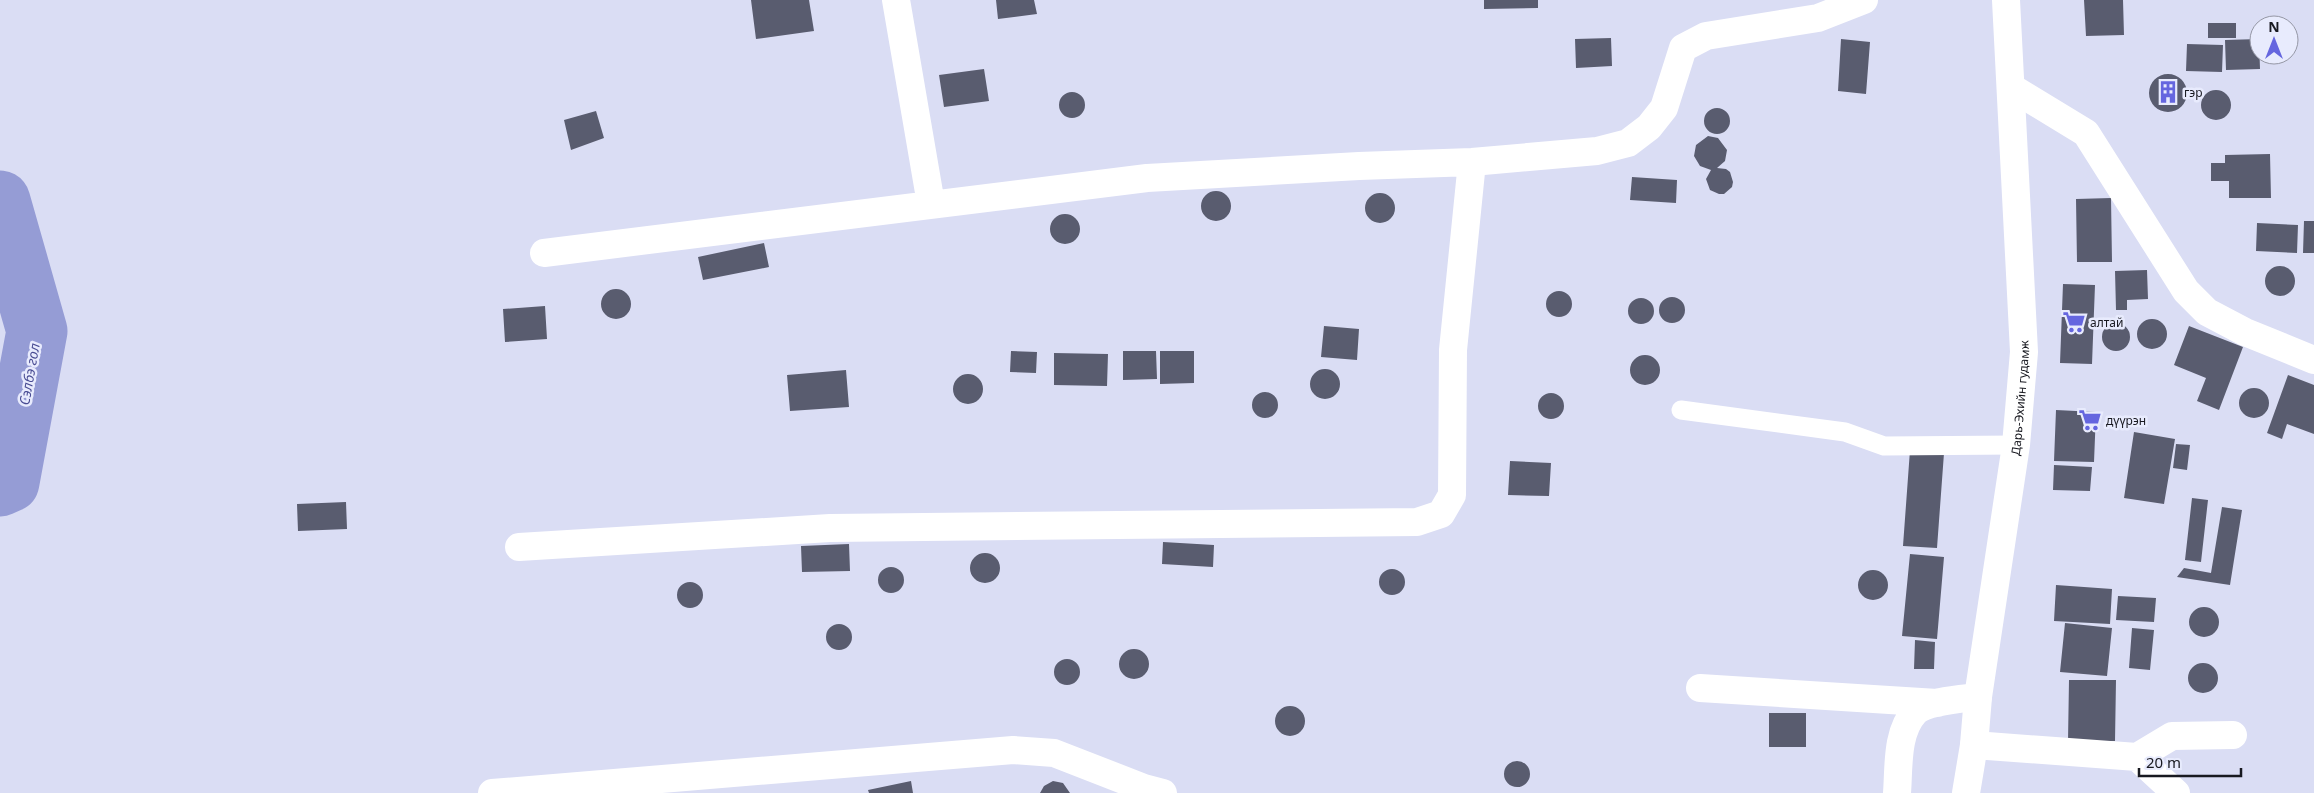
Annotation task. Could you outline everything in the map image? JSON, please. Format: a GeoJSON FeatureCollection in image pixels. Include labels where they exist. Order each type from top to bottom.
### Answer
{"type":"FeatureCollection","features":[{"type":"Feature","properties":{"kind":"street"},"geometry":{"type":"LineString","coordinates":[[896,0],[931,204]]}},
{"type":"Feature","properties":{"kind":"street"},"geometry":{"type":"LineString","coordinates":[[544,252],[1147,178],[1360,166],[1472,162],[1597,151],[1628,143],[1649,127],[1664,108],[1682,48],[1706,36],[1818,18],[1864,0]]}},
{"type":"Feature","properties":{"kind":"street","name":"Дарь-Эхийн гудамж"},"geometry":{"type":"LineString","coordinates":[[1966,793],[1974,745],[1978,697],[2016,445],[2024,352],[2006,0]]}},
{"type":"Feature","properties":{"kind":"street"},"geometry":{"type":"LineString","coordinates":[[2012,88],[2086,133],[2186,291],[2207,312],[2245,332],[2314,360]]}},
{"type":"Feature","properties":{"kind":"street"},"geometry":{"type":"LineString","coordinates":[[519,547],[830,528],[1417,522],[1441,514],[1452,495],[1453,350],[1472,162]]}},
{"type":"Feature","properties":{"kind":"street"},"geometry":{"type":"LineString","coordinates":[[1700,688],[1937,703],[1978,697]]}},
{"type":"Feature","properties":{"kind":"street"},"geometry":{"type":"LineString","coordinates":[[1897,793],[1903,731],[1916,711],[1937,703]]}},
{"type":"Feature","properties":{"kind":"street"},"geometry":{"type":"LineString","coordinates":[[1974,745],[2137,757],[2172,736],[2234,735]]}},
{"type":"Feature","properties":{"kind":"street"},"geometry":{"type":"LineString","coordinates":[[492,793],[1013,750],[1054,753],[1144,788],[1163,793]]}},
{"type":"Feature","properties":{"kind":"street"},"geometry":{"type":"LineString","coordinates":[[2137,757],[2176,793]]}},
{"type":"Feature","properties":{"kind":"lane"},"geometry":{"type":"LineString","coordinates":[[1681,410],[1845,432],[1884,446],[2016,445]]}},
{"type":"Feature","properties":{"kind":"building"},"geometry":{"type":"Polygon","coordinates":[[[751,0],[809,0],[814,31],[756,39],[751,0]]]}},
{"type":"Feature","properties":{"kind":"building"},"geometry":{"type":"Polygon","coordinates":[[[996,0],[1034,0],[1037,14],[998,19],[996,0]]]}},
{"type":"Feature","properties":{"kind":"building"},"geometry":{"type":"Polygon","coordinates":[[[1484,0],[1538,0],[1538,8],[1484,9],[1484,0]]]}},
{"type":"Feature","properties":{"kind":"building"},"geometry":{"type":"Polygon","coordinates":[[[2084,0],[2123,0],[2124,35],[2086,36],[2084,0]]]}},
{"type":"Feature","properties":{"kind":"building"},"geometry":{"type":"Polygon","coordinates":[[[2208,23],[2236,23],[2236,38],[2208,38],[2208,23]]]}},
{"type":"Feature","properties":{"kind":"building"},"geometry":{"type":"Polygon","coordinates":[[[1611,38],[1612,66],[1576,68],[1575,39],[1611,38]]]}},
{"type":"Feature","properties":{"kind":"building"},"geometry":{"type":"Polygon","coordinates":[[[1841,39],[1870,42],[1866,94],[1838,91],[1841,39]]]}},
{"type":"Feature","properties":{"kind":"building"},"geometry":{"type":"Polygon","coordinates":[[[2249,39],[2249,65],[2260,65],[2260,69],[2226,70],[2225,40],[2249,39]]]}},
{"type":"Feature","properties":{"kind":"building"},"geometry":{"type":"Polygon","coordinates":[[[2187,44],[2223,45],[2222,72],[2186,71],[2187,44]]]}},
{"type":"Feature","properties":{"kind":"building"},"geometry":{"type":"Polygon","coordinates":[[[984,69],[989,101],[944,107],[939,75],[984,69]]]}},
{"type":"Feature","properties":{"kind":"building","name":"гэр"},"geometry":{"type":"Polygon","coordinates":[[[2168,74],[2181,80],[2187,93],[2181,106],[2168,112],[2155,106],[2149,93],[2155,80],[2168,74]]]}},
{"type":"Feature","properties":{"kind":"building"},"geometry":{"type":"Polygon","coordinates":[[[2216,90],[2227,94],[2231,105],[2227,116],[2216,120],[2205,116],[2201,105],[2205,94],[2216,90]]]}},
{"type":"Feature","properties":{"kind":"building"},"geometry":{"type":"Polygon","coordinates":[[[1072,92],[1081,96],[1085,105],[1081,114],[1072,118],[1063,114],[1059,105],[1063,96],[1072,92]]]}},
{"type":"Feature","properties":{"kind":"building"},"geometry":{"type":"Polygon","coordinates":[[[1717,108],[1726,112],[1730,121],[1726,130],[1717,134],[1708,130],[1704,121],[1708,112],[1717,108]]]}},
{"type":"Feature","properties":{"kind":"building"},"geometry":{"type":"Polygon","coordinates":[[[596,111],[604,138],[571,150],[564,120],[596,111]]]}},
{"type":"Feature","properties":{"kind":"building"},"geometry":{"type":"Polygon","coordinates":[[[1708,136],[1718,138],[1727,150],[1725,161],[1717,168],[1726,169],[1730,172],[1733,182],[1732,187],[1724,194],[1710,190],[1706,179],[1711,170],[1700,166],[1694,156],[1696,145],[1708,136]]]}},
{"type":"Feature","properties":{"kind":"building"},"geometry":{"type":"Polygon","coordinates":[[[2270,154],[2271,198],[2229,198],[2229,181],[2211,181],[2211,163],[2225,163],[2225,155],[2270,154]]]}},
{"type":"Feature","properties":{"kind":"building"},"geometry":{"type":"Polygon","coordinates":[[[1632,177],[1677,180],[1676,203],[1630,200],[1632,177]]]}},
{"type":"Feature","properties":{"kind":"building"},"geometry":{"type":"Polygon","coordinates":[[[1216,191],[1227,195],[1231,206],[1227,217],[1216,221],[1205,217],[1201,206],[1205,195],[1216,191]]]}},
{"type":"Feature","properties":{"kind":"building"},"geometry":{"type":"Polygon","coordinates":[[[1380,193],[1391,197],[1395,208],[1391,219],[1380,223],[1369,219],[1365,208],[1369,197],[1380,193]]]}},
{"type":"Feature","properties":{"kind":"building"},"geometry":{"type":"Polygon","coordinates":[[[2111,198],[2112,262],[2077,262],[2076,199],[2111,198]]]}},
{"type":"Feature","properties":{"kind":"building"},"geometry":{"type":"Polygon","coordinates":[[[1065,214],[1076,218],[1080,229],[1076,240],[1065,244],[1054,240],[1050,229],[1054,218],[1065,214]]]}},
{"type":"Feature","properties":{"kind":"building"},"geometry":{"type":"Polygon","coordinates":[[[2304,221],[2314,221],[2314,253],[2303,253],[2304,221]]]}},
{"type":"Feature","properties":{"kind":"building"},"geometry":{"type":"Polygon","coordinates":[[[2257,223],[2298,225],[2297,253],[2256,251],[2257,223]]]}},
{"type":"Feature","properties":{"kind":"building"},"geometry":{"type":"Polygon","coordinates":[[[764,243],[769,267],[703,280],[698,257],[764,243]]]}},
{"type":"Feature","properties":{"kind":"building"},"geometry":{"type":"Polygon","coordinates":[[[2280,266],[2291,270],[2295,281],[2291,292],[2280,296],[2269,292],[2265,281],[2269,270],[2280,266]]]}},
{"type":"Feature","properties":{"kind":"building"},"geometry":{"type":"Polygon","coordinates":[[[2147,270],[2148,299],[2127,300],[2127,310],[2116,310],[2115,271],[2147,270]]]}},
{"type":"Feature","properties":{"kind":"building"},"geometry":{"type":"Polygon","coordinates":[[[2063,284],[2095,285],[2092,364],[2060,363],[2063,284]]]}},
{"type":"Feature","properties":{"kind":"building"},"geometry":{"type":"Polygon","coordinates":[[[616,289],[627,293],[631,304],[627,315],[616,319],[605,315],[601,304],[605,293],[616,289]]]}},
{"type":"Feature","properties":{"kind":"building"},"geometry":{"type":"Polygon","coordinates":[[[1559,291],[1568,295],[1572,304],[1568,313],[1559,317],[1550,313],[1546,304],[1550,295],[1559,291]]]}},
{"type":"Feature","properties":{"kind":"building"},"geometry":{"type":"Polygon","coordinates":[[[1672,297],[1681,301],[1685,310],[1681,319],[1672,323],[1663,319],[1659,310],[1663,301],[1672,297]]]}},
{"type":"Feature","properties":{"kind":"building"},"geometry":{"type":"Polygon","coordinates":[[[1641,298],[1650,302],[1654,311],[1650,320],[1641,324],[1632,320],[1628,311],[1632,302],[1641,298]]]}},
{"type":"Feature","properties":{"kind":"building"},"geometry":{"type":"Polygon","coordinates":[[[545,306],[547,339],[505,342],[503,309],[545,306]]]}},
{"type":"Feature","properties":{"kind":"building"},"geometry":{"type":"Polygon","coordinates":[[[2152,319],[2158,320],[2166,328],[2166,340],[2158,348],[2152,349],[2146,348],[2138,340],[2137,334],[2138,328],[2146,320],[2152,319]]]}},
{"type":"Feature","properties":{"kind":"building"},"geometry":{"type":"Polygon","coordinates":[[[2116,323],[2126,327],[2130,337],[2126,347],[2116,351],[2106,347],[2102,337],[2106,327],[2116,323]]]}},
{"type":"Feature","properties":{"kind":"building"},"geometry":{"type":"Polygon","coordinates":[[[1324,326],[1359,329],[1357,360],[1321,357],[1324,326]]]}},
{"type":"Feature","properties":{"kind":"building"},"geometry":{"type":"Polygon","coordinates":[[[2189,326],[2243,347],[2219,410],[2197,401],[2206,378],[2174,365],[2189,326]]]}},
{"type":"Feature","properties":{"kind":"building"},"geometry":{"type":"Polygon","coordinates":[[[1011,351],[1037,352],[1036,373],[1010,372],[1011,351]]]}},
{"type":"Feature","properties":{"kind":"building"},"geometry":{"type":"Polygon","coordinates":[[[1123,351],[1156,351],[1157,379],[1123,380],[1123,351]]]}},
{"type":"Feature","properties":{"kind":"building"},"geometry":{"type":"Polygon","coordinates":[[[1160,351],[1194,351],[1194,383],[1160,384],[1160,351]]]}},
{"type":"Feature","properties":{"kind":"building"},"geometry":{"type":"Polygon","coordinates":[[[1054,353],[1108,354],[1107,386],[1054,385],[1054,353]]]}},
{"type":"Feature","properties":{"kind":"building"},"geometry":{"type":"Polygon","coordinates":[[[1645,355],[1656,359],[1660,370],[1656,381],[1645,385],[1634,381],[1630,370],[1634,359],[1645,355]]]}},
{"type":"Feature","properties":{"kind":"building"},"geometry":{"type":"Polygon","coordinates":[[[1325,369],[1331,370],[1339,378],[1339,390],[1331,398],[1325,399],[1319,398],[1311,390],[1310,384],[1311,378],[1319,370],[1325,369]]]}},
{"type":"Feature","properties":{"kind":"building"},"geometry":{"type":"Polygon","coordinates":[[[846,370],[849,407],[790,411],[787,375],[846,370]]]}},
{"type":"Feature","properties":{"kind":"building"},"geometry":{"type":"Polygon","coordinates":[[[968,374],[979,378],[983,389],[979,400],[968,404],[957,400],[953,389],[957,378],[968,374]]]}},
{"type":"Feature","properties":{"kind":"building"},"geometry":{"type":"Polygon","coordinates":[[[2288,375],[2314,385],[2314,434],[2287,424],[2282,439],[2267,433],[2288,375]]]}},
{"type":"Feature","properties":{"kind":"building"},"geometry":{"type":"Polygon","coordinates":[[[2254,388],[2265,392],[2269,403],[2265,414],[2254,418],[2243,414],[2239,403],[2243,392],[2254,388]]]}},
{"type":"Feature","properties":{"kind":"building"},"geometry":{"type":"Polygon","coordinates":[[[1265,392],[1274,396],[1278,405],[1274,414],[1265,418],[1256,414],[1252,405],[1256,396],[1265,392]]]}},
{"type":"Feature","properties":{"kind":"building"},"geometry":{"type":"Polygon","coordinates":[[[1551,393],[1560,397],[1564,406],[1560,415],[1551,419],[1542,415],[1538,406],[1542,397],[1551,393]]]}},
{"type":"Feature","properties":{"kind":"building"},"geometry":{"type":"Polygon","coordinates":[[[2056,410],[2096,412],[2094,462],[2054,461],[2056,410]]]}},
{"type":"Feature","properties":{"kind":"building"},"geometry":{"type":"Polygon","coordinates":[[[2134,432],[2175,439],[2164,504],[2124,498],[2134,432]]]}},
{"type":"Feature","properties":{"kind":"building"},"geometry":{"type":"Polygon","coordinates":[[[2176,444],[2190,445],[2187,470],[2173,468],[2176,444]]]}},
{"type":"Feature","properties":{"kind":"building"},"geometry":{"type":"Polygon","coordinates":[[[1910,450],[1944,453],[1937,548],[1903,546],[1910,450]]]}},
{"type":"Feature","properties":{"kind":"building"},"geometry":{"type":"Polygon","coordinates":[[[1510,461],[1551,463],[1549,496],[1508,495],[1510,461]]]}},
{"type":"Feature","properties":{"kind":"building"},"geometry":{"type":"Polygon","coordinates":[[[2054,465],[2092,467],[2090,491],[2053,490],[2054,465]]]}},
{"type":"Feature","properties":{"kind":"building"},"geometry":{"type":"Polygon","coordinates":[[[2192,498],[2208,500],[2201,562],[2185,560],[2192,498]]]}},
{"type":"Feature","properties":{"kind":"building"},"geometry":{"type":"Polygon","coordinates":[[[346,502],[347,529],[298,531],[297,504],[346,502]]]}},
{"type":"Feature","properties":{"kind":"building"},"geometry":{"type":"Polygon","coordinates":[[[2222,507],[2242,510],[2230,585],[2177,577],[2184,568],[2211,573],[2222,507]]]}},
{"type":"Feature","properties":{"kind":"building"},"geometry":{"type":"Polygon","coordinates":[[[1163,542],[1214,545],[1213,567],[1162,564],[1163,542]]]}},
{"type":"Feature","properties":{"kind":"building"},"geometry":{"type":"Polygon","coordinates":[[[849,544],[850,571],[802,572],[801,546],[849,544]]]}},
{"type":"Feature","properties":{"kind":"building"},"geometry":{"type":"Polygon","coordinates":[[[985,553],[991,554],[999,562],[999,574],[991,582],[985,583],[979,582],[971,574],[970,568],[971,562],[979,554],[985,553]]]}},
{"type":"Feature","properties":{"kind":"building"},"geometry":{"type":"Polygon","coordinates":[[[1910,554],[1944,557],[1937,639],[1902,636],[1910,554]]]}},
{"type":"Feature","properties":{"kind":"building"},"geometry":{"type":"Polygon","coordinates":[[[891,567],[900,571],[904,580],[900,589],[891,593],[882,589],[878,580],[882,571],[891,567]]]}},
{"type":"Feature","properties":{"kind":"building"},"geometry":{"type":"Polygon","coordinates":[[[1392,569],[1401,573],[1405,582],[1401,591],[1392,595],[1383,591],[1379,582],[1383,573],[1392,569]]]}},
{"type":"Feature","properties":{"kind":"building"},"geometry":{"type":"Polygon","coordinates":[[[1873,570],[1884,574],[1888,585],[1884,596],[1873,600],[1862,596],[1858,585],[1862,574],[1873,570]]]}},
{"type":"Feature","properties":{"kind":"building"},"geometry":{"type":"Polygon","coordinates":[[[690,582],[699,586],[703,595],[699,604],[690,608],[681,604],[677,595],[681,586],[690,582]]]}},
{"type":"Feature","properties":{"kind":"building"},"geometry":{"type":"Polygon","coordinates":[[[2056,585],[2112,589],[2110,624],[2054,621],[2056,585]]]}},
{"type":"Feature","properties":{"kind":"building"},"geometry":{"type":"Polygon","coordinates":[[[2118,596],[2156,598],[2154,622],[2116,620],[2118,596]]]}},
{"type":"Feature","properties":{"kind":"building"},"geometry":{"type":"Polygon","coordinates":[[[2204,607],[2215,611],[2219,622],[2215,633],[2204,637],[2193,633],[2189,622],[2193,611],[2204,607]]]}},
{"type":"Feature","properties":{"kind":"building"},"geometry":{"type":"Polygon","coordinates":[[[2065,623],[2112,628],[2107,676],[2060,672],[2065,623]]]}},
{"type":"Feature","properties":{"kind":"building"},"geometry":{"type":"Polygon","coordinates":[[[839,624],[848,628],[852,637],[848,646],[839,650],[830,646],[826,637],[830,628],[839,624]]]}},
{"type":"Feature","properties":{"kind":"building"},"geometry":{"type":"Polygon","coordinates":[[[2132,628],[2154,630],[2150,670],[2129,668],[2132,628]]]}},
{"type":"Feature","properties":{"kind":"building"},"geometry":{"type":"Polygon","coordinates":[[[1915,640],[1935,642],[1934,669],[1914,669],[1915,640]]]}},
{"type":"Feature","properties":{"kind":"building"},"geometry":{"type":"Polygon","coordinates":[[[1134,649],[1140,650],[1148,658],[1148,670],[1140,678],[1134,679],[1128,678],[1120,670],[1119,664],[1120,658],[1128,650],[1134,649]]]}},
{"type":"Feature","properties":{"kind":"building"},"geometry":{"type":"Polygon","coordinates":[[[1067,659],[1076,663],[1080,672],[1076,681],[1067,685],[1058,681],[1054,672],[1058,663],[1067,659]]]}},
{"type":"Feature","properties":{"kind":"building"},"geometry":{"type":"Polygon","coordinates":[[[2203,663],[2214,667],[2218,678],[2214,689],[2203,693],[2192,689],[2188,678],[2192,667],[2203,663]]]}},
{"type":"Feature","properties":{"kind":"building"},"geometry":{"type":"Polygon","coordinates":[[[2069,680],[2116,680],[2115,741],[2068,741],[2069,680]]]}},
{"type":"Feature","properties":{"kind":"building"},"geometry":{"type":"Polygon","coordinates":[[[1290,706],[1301,710],[1305,721],[1301,732],[1290,736],[1279,732],[1275,721],[1279,710],[1290,706]]]}},
{"type":"Feature","properties":{"kind":"building"},"geometry":{"type":"Polygon","coordinates":[[[1769,713],[1806,713],[1806,747],[1769,747],[1769,713]]]}},
{"type":"Feature","properties":{"kind":"building"},"geometry":{"type":"Polygon","coordinates":[[[1517,761],[1526,765],[1530,774],[1526,783],[1517,787],[1508,783],[1504,774],[1508,765],[1517,761]]]}},
{"type":"Feature","properties":{"kind":"building"},"geometry":{"type":"Polygon","coordinates":[[[911,781],[913,793],[869,793],[868,790],[911,781]]]}},
{"type":"Feature","properties":{"kind":"building"},"geometry":{"type":"Polygon","coordinates":[[[1053,781],[1063,783],[1070,793],[1040,793],[1044,786],[1053,781]]]}},
{"type":"Feature","properties":{"kind":"waterway","name":"Сэлбэ гол"},"geometry":{"type":"LineString","coordinates":[[0,201],[37,331],[9,482],[0,486]]}},
{"type":"Feature","properties":{"kind":"place","name":"гэр"},"geometry":{"type":"Point","coordinates":[2168,92]}},
{"type":"Feature","properties":{"kind":"place","name":"алтай"},"geometry":{"type":"Point","coordinates":[2074,322]}},
{"type":"Feature","properties":{"kind":"place","name":"дүүрэн"},"geometry":{"type":"Point","coordinates":[2090,420]}}]}
